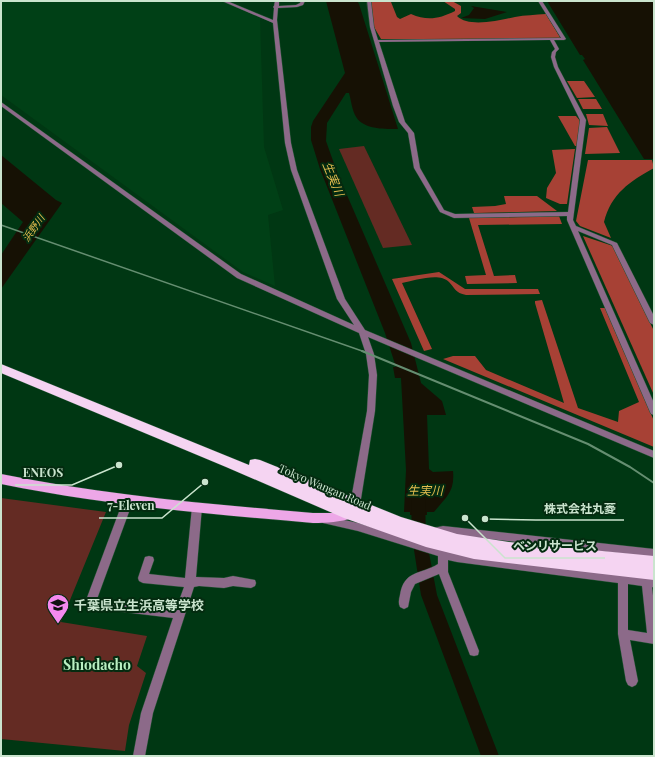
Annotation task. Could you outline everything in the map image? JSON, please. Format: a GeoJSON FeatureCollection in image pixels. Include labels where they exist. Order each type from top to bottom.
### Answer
{"type":"FeatureCollection","features":[{"type":"Feature","properties":{"kind":"highway","name":"Tokyo Wangan Road"},"geometry":{"type":"LineString","coordinates":[[1,361],[352,510],[396,531],[461,550],[651,579]]}},
{"type":"Feature","properties":{"kind":"highway","name":"Tokyo Wangan Road"},"geometry":{"type":"LineString","coordinates":[[1,368],[231,463],[352,510]]}},
{"type":"Feature","properties":{"kind":"highway","name":"Tokyo Wangan Road"},"geometry":{"type":"LineString","coordinates":[[396,531],[428,533],[508,548],[654,563]]}},
{"type":"Feature","properties":{"kind":"main road"},"geometry":{"type":"LineString","coordinates":[[1,480],[76,494],[128,501],[313,518],[333,518],[352,510]]}},
{"type":"Feature","properties":{"kind":"street"},"geometry":{"type":"LineString","coordinates":[[224,1],[276,23]]}},
{"type":"Feature","properties":{"kind":"street"},"geometry":{"type":"LineString","coordinates":[[303,1],[302,4],[297,6],[276,4],[276,23],[288,143],[294,170],[341,299],[362,331],[370,354],[373,375],[371,411],[352,510]]}},
{"type":"Feature","properties":{"kind":"street"},"geometry":{"type":"LineString","coordinates":[[369,1],[372,27],[396,106],[402,122],[411,133],[418,168],[445,213],[454,216],[571,220],[615,244],[654,323]]}},
{"type":"Feature","properties":{"kind":"street"},"geometry":{"type":"LineString","coordinates":[[377,41],[564,39],[540,1]]}},
{"type":"Feature","properties":{"kind":"street"},"geometry":{"type":"LineString","coordinates":[[552,40],[557,49],[553,57],[556,67],[583,120],[571,220],[654,412]]}},
{"type":"Feature","properties":{"kind":"street"},"geometry":{"type":"LineString","coordinates":[[1,104],[240,276],[383,341],[654,455]]}},
{"type":"Feature","properties":{"kind":"street"},"geometry":{"type":"LineString","coordinates":[[128,501],[90,603],[180,614]]}},
{"type":"Feature","properties":{"kind":"street"},"geometry":{"type":"LineString","coordinates":[[139,756],[147,714],[190,583],[197,507]]}},
{"type":"Feature","properties":{"kind":"street"},"geometry":{"type":"LineString","coordinates":[[313,518],[396,531],[439,554],[623,579],[651,579],[654,639],[623,634]]}},
{"type":"Feature","properties":{"kind":"street"},"geometry":{"type":"LineString","coordinates":[[428,533],[443,530],[654,553]]}},
{"type":"Feature","properties":{"kind":"street"},"geometry":{"type":"LineString","coordinates":[[439,554],[449,591],[474,651]]}},
{"type":"Feature","properties":{"kind":"street"},"geometry":{"type":"LineString","coordinates":[[149,560],[143,578],[190,583],[199,581],[224,583],[233,581],[251,583]]}},
{"type":"Feature","properties":{"kind":"street"},"geometry":{"type":"LineString","coordinates":[[404,604],[405,593],[409,582],[414,578],[436,572],[442,567]]}},
{"type":"Feature","properties":{"kind":"street"},"geometry":{"type":"LineString","coordinates":[[623,579],[623,634],[632,682]]}},
{"type":"Feature","properties":{"kind":"shaded area"},"geometry":{"type":"Polygon","coordinates":[[[1,1],[220,1],[260,18],[264,147],[283,210],[268,215],[275,286],[243,272],[1,95],[1,1]]]}},
{"type":"Feature","properties":{"kind":"shaded area"},"geometry":{"type":"Polygon","coordinates":[[[371,1],[391,2],[397,17],[400,19],[411,14],[422,18],[433,18],[444,16],[455,11],[455,9],[443,1],[452,1],[461,6],[461,13],[457,16],[462,20],[469,22],[485,22],[546,14],[561,39],[381,39],[374,27],[371,1]]]}},
{"type":"Feature","properties":{"kind":"shaded area"},"geometry":{"type":"Polygon","coordinates":[[[567,81],[584,81],[595,97],[577,98],[567,81]]]}},
{"type":"Feature","properties":{"kind":"shaded area"},"geometry":{"type":"Polygon","coordinates":[[[578,99],[596,99],[602,109],[583,109],[578,99]]]}},
{"type":"Feature","properties":{"kind":"shaded area"},"geometry":{"type":"Polygon","coordinates":[[[586,114],[603,114],[608,126],[589,125],[586,114]]]}},
{"type":"Feature","properties":{"kind":"shaded area"},"geometry":{"type":"Polygon","coordinates":[[[558,116],[576,116],[581,122],[579,146],[575,146],[558,116]]]}},
{"type":"Feature","properties":{"kind":"shaded area"},"geometry":{"type":"Polygon","coordinates":[[[607,127],[620,153],[585,154],[589,128],[607,127]]]}},
{"type":"Feature","properties":{"kind":"shaded area"},"geometry":{"type":"Polygon","coordinates":[[[364,146],[412,245],[383,248],[339,149],[364,146]]]}},
{"type":"Feature","properties":{"kind":"shaded area"},"geometry":{"type":"Polygon","coordinates":[[[575,149],[567,204],[560,204],[546,198],[547,188],[556,173],[552,150],[575,149]]]}},
{"type":"Feature","properties":{"kind":"shaded area"},"geometry":{"type":"Polygon","coordinates":[[[588,160],[652,160],[654,168],[629,183],[611,204],[604,222],[611,238],[580,226],[576,221],[588,160]]]}},
{"type":"Feature","properties":{"kind":"shaded area"},"geometry":{"type":"Polygon","coordinates":[[[504,196],[537,196],[557,211],[474,213],[472,207],[506,204],[504,196]]]}},
{"type":"Feature","properties":{"kind":"shaded area"},"geometry":{"type":"Polygon","coordinates":[[[559,216],[562,224],[478,225],[494,276],[515,275],[517,283],[467,284],[465,276],[486,275],[469,218],[559,216]]]}},
{"type":"Feature","properties":{"kind":"shaded area"},"geometry":{"type":"Polygon","coordinates":[[[583,236],[613,246],[654,331],[654,395],[583,236]]]}},
{"type":"Feature","properties":{"kind":"shaded area"},"geometry":{"type":"Polygon","coordinates":[[[439,272],[465,289],[538,289],[540,294],[466,295],[457,292],[445,279],[433,277],[402,283],[432,349],[424,351],[392,279],[439,272]]]}},
{"type":"Feature","properties":{"kind":"shaded area"},"geometry":{"type":"Polygon","coordinates":[[[542,300],[578,408],[618,422],[619,411],[639,402],[600,308],[605,308],[654,421],[654,447],[443,359],[453,356],[475,356],[486,370],[564,403],[535,303],[535,301],[542,300]]]}},
{"type":"Feature","properties":{"kind":"shaded area","name":"千葉県立生浜高等学校"},"geometry":{"type":"Polygon","coordinates":[[[1,498],[106,512],[61,622],[147,636],[137,666],[146,673],[129,725],[125,751],[1,739],[1,498]]]}},
{"type":"Feature","properties":{"kind":"water","name":"生実川"},"geometry":{"type":"Polygon","coordinates":[[[326,1],[357,1],[359,4],[398,129],[374,128],[363,124],[355,115],[349,93],[346,93],[327,123],[326,141],[337,172],[411,343],[421,383],[442,401],[446,415],[427,415],[429,469],[433,472],[453,471],[453,484],[449,494],[434,512],[427,512],[427,515],[410,515],[410,512],[404,512],[406,470],[401,378],[395,378],[393,367],[396,367],[385,333],[320,169],[311,140],[311,127],[313,121],[345,73],[326,1]]]}},
{"type":"Feature","properties":{"kind":"water"},"geometry":{"type":"Polygon","coordinates":[[[547,1],[654,1],[654,159],[644,159],[583,60],[585,59],[582,55],[580,55],[547,1]]]}},
{"type":"Feature","properties":{"kind":"water"},"geometry":{"type":"Polygon","coordinates":[[[471,6],[507,12],[485,19],[461,18],[469,15],[474,8],[471,6]]]}},
{"type":"Feature","properties":{"kind":"water","name":"浜野川"},"geometry":{"type":"Polygon","coordinates":[[[1,155],[56,200],[62,203],[1,289],[1,255],[23,222],[1,203],[1,155]]]}},
{"type":"Feature","properties":{"kind":"waterway","name":"生実川"},"geometry":{"type":"LineString","coordinates":[[418,499],[419,537],[429,595],[490,756]]}},
{"type":"Feature","properties":{"kind":"railway"},"geometry":{"type":"LineString","coordinates":[[1,225],[365,352]]}},
{"type":"Feature","properties":{"kind":"railway"},"geometry":{"type":"LineString","coordinates":[[362,351],[588,444],[630,467],[654,483]]}},
{"type":"Feature","properties":{"kind":"place","name":"ENEOS"},"geometry":{"type":"Point","coordinates":[119,465]}},
{"type":"Feature","properties":{"kind":"place","name":"7-Eleven"},"geometry":{"type":"Point","coordinates":[205,482]}},
{"type":"Feature","properties":{"kind":"place","name":"ベンリサービス"},"geometry":{"type":"Point","coordinates":[465,518]}},
{"type":"Feature","properties":{"kind":"place","name":"株式会社丸菱"},"geometry":{"type":"Point","coordinates":[485,519]}},
{"type":"Feature","properties":{"kind":"place","name":"千葉県立生浜高等学校"},"geometry":{"type":"Point","coordinates":[58,624]}},
{"type":"Feature","properties":{"kind":"district","name":"Shiodacho"},"geometry":{"type":"Point","coordinates":[97,665]}}]}
